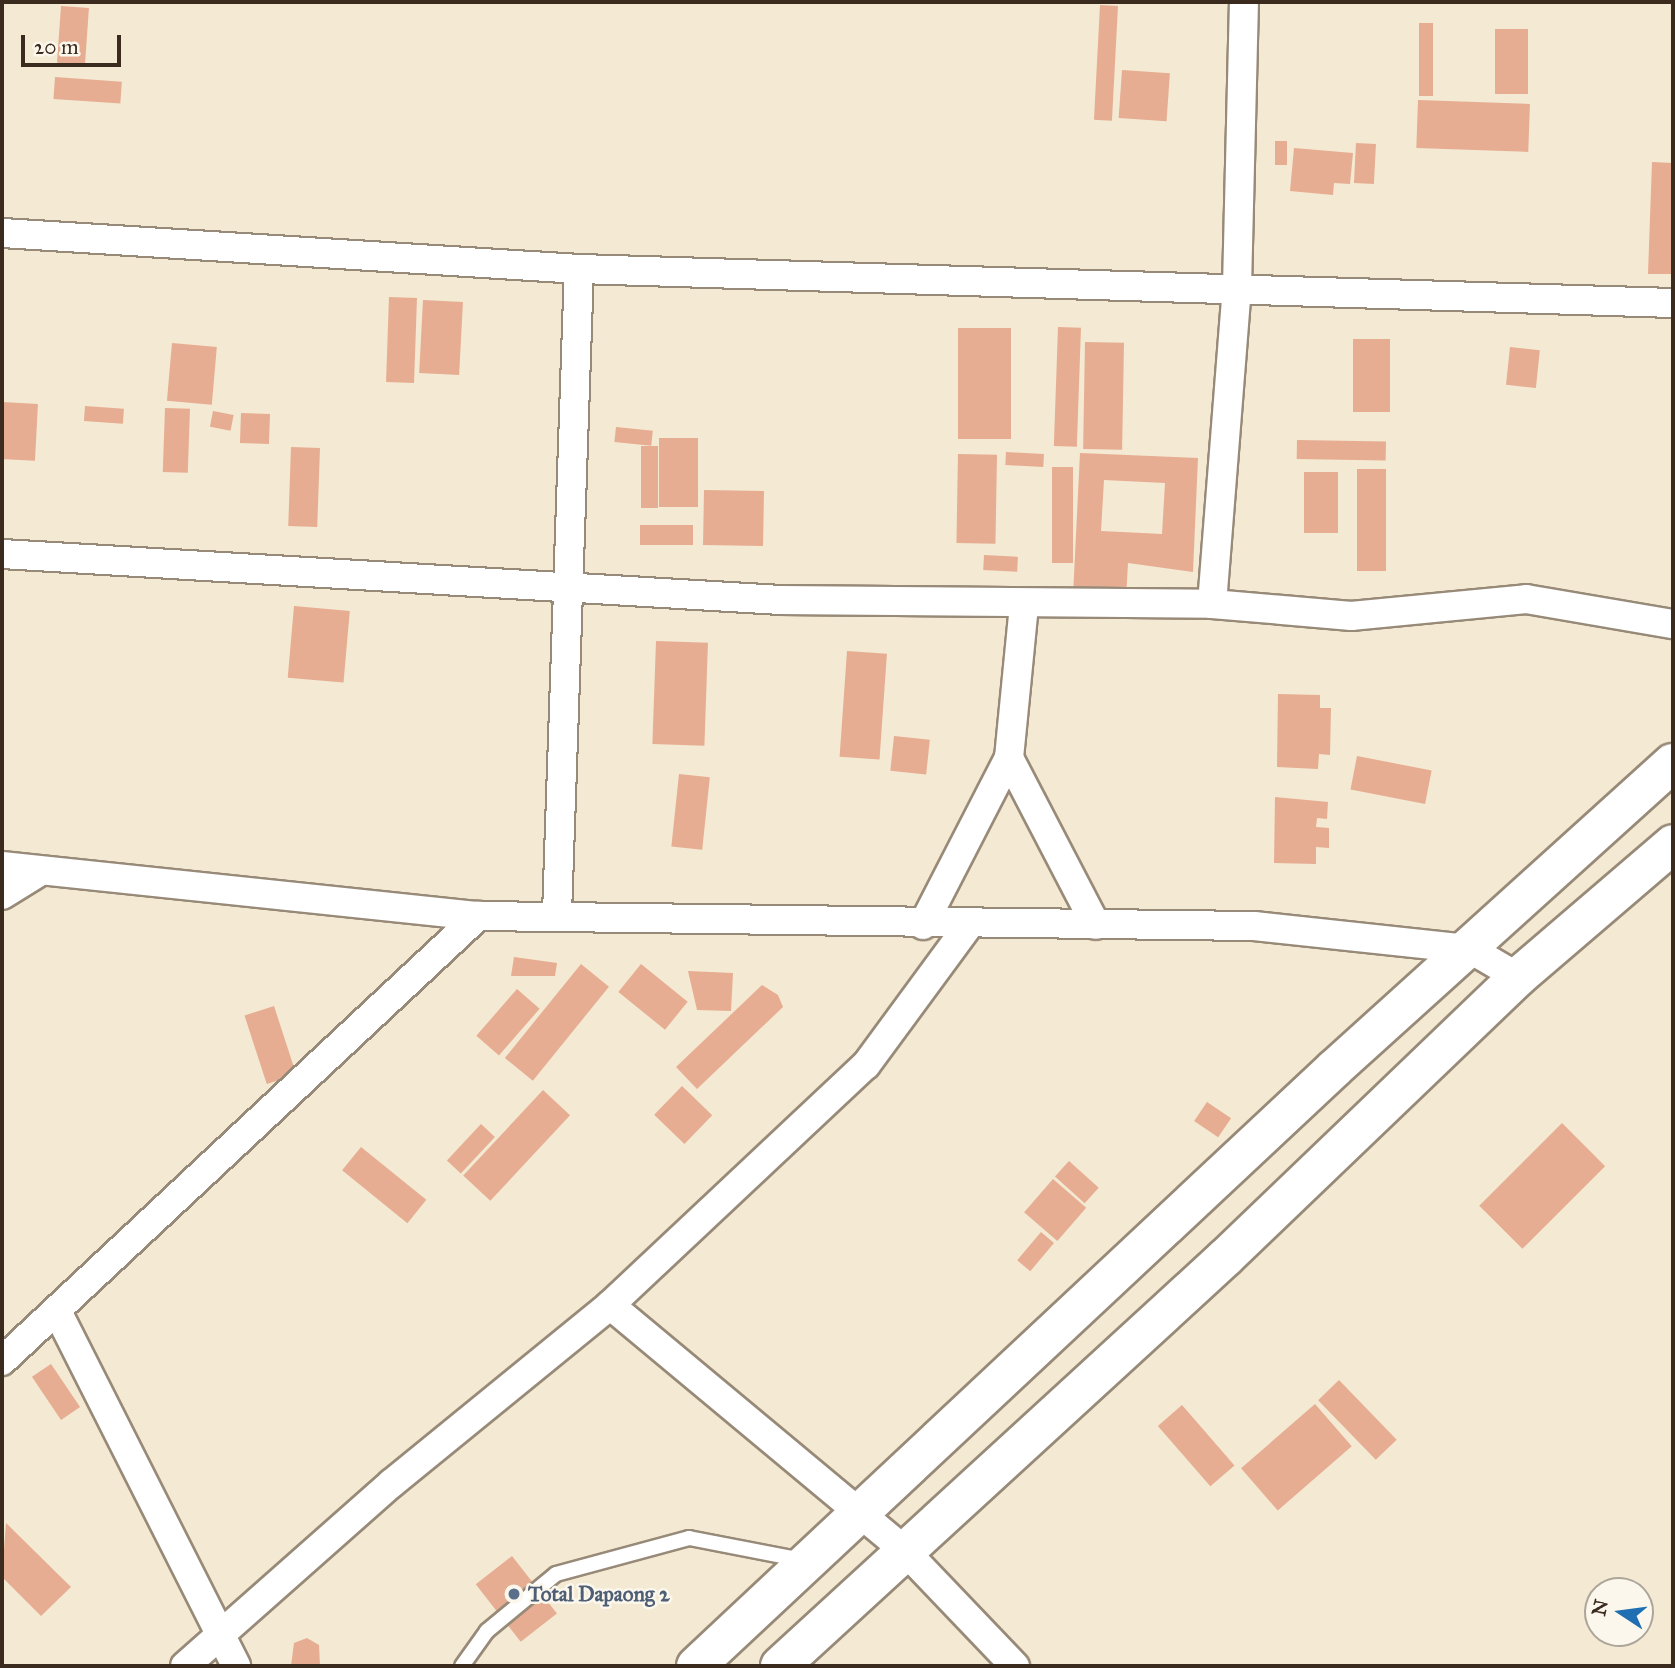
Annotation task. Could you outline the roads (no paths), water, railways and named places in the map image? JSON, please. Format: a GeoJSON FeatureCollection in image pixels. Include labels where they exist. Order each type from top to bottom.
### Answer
{"type":"FeatureCollection","features":[{"type":"Feature","properties":{"kind":"highway"},"geometry":{"type":"LineString","coordinates":[[696,1666],[1673,763]]}},
{"type":"Feature","properties":{"kind":"highway"},"geometry":{"type":"LineString","coordinates":[[780,1666],[1518,977],[1673,844]]}},
{"type":"Feature","properties":{"kind":"street"},"geometry":{"type":"LineString","coordinates":[[1212,604],[1237,286],[1244,2]]}},
{"type":"Feature","properties":{"kind":"street"},"geometry":{"type":"LineString","coordinates":[[2,233],[579,269],[1237,286],[1673,303]]}},
{"type":"Feature","properties":{"kind":"street"},"geometry":{"type":"LineString","coordinates":[[557,914],[579,269]]}},
{"type":"Feature","properties":{"kind":"street"},"geometry":{"type":"LineString","coordinates":[[2,554],[570,589],[1024,606],[1212,604],[1404,615],[1526,599],[1673,624]]}},
{"type":"Feature","properties":{"kind":"street"},"geometry":{"type":"LineString","coordinates":[[923,925],[1009,758],[1024,606]]}},
{"type":"Feature","properties":{"kind":"street"},"geometry":{"type":"LineString","coordinates":[[1009,758],[1096,925]]}},
{"type":"Feature","properties":{"kind":"street"},"geometry":{"type":"LineString","coordinates":[[2,866],[478,915],[557,914],[968,926],[1254,926],[1470,949],[1518,977]]}},
{"type":"Feature","properties":{"kind":"street"},"geometry":{"type":"LineString","coordinates":[[2,895],[41,871]]}},
{"type":"Feature","properties":{"kind":"street"},"geometry":{"type":"LineString","coordinates":[[2,1361],[58,1313],[478,915]]}},
{"type":"Feature","properties":{"kind":"street"},"geometry":{"type":"LineString","coordinates":[[185,1666],[217,1633],[610,1305],[866,1065],[968,926]]}},
{"type":"Feature","properties":{"kind":"street"},"geometry":{"type":"LineString","coordinates":[[610,1305],[905,1550],[1015,1666]]}},
{"type":"Feature","properties":{"kind":"street"},"geometry":{"type":"LineString","coordinates":[[58,1313],[217,1633],[236,1666]]}},
{"type":"Feature","properties":{"kind":"lane"},"geometry":{"type":"LineString","coordinates":[[462,1666],[487,1631],[556,1574],[689,1538],[809,1561]]}},
{"type":"Feature","properties":{"kind":"place","name":"Total Dapaong 2"},"geometry":{"type":"Point","coordinates":[514,1594]}}]}
